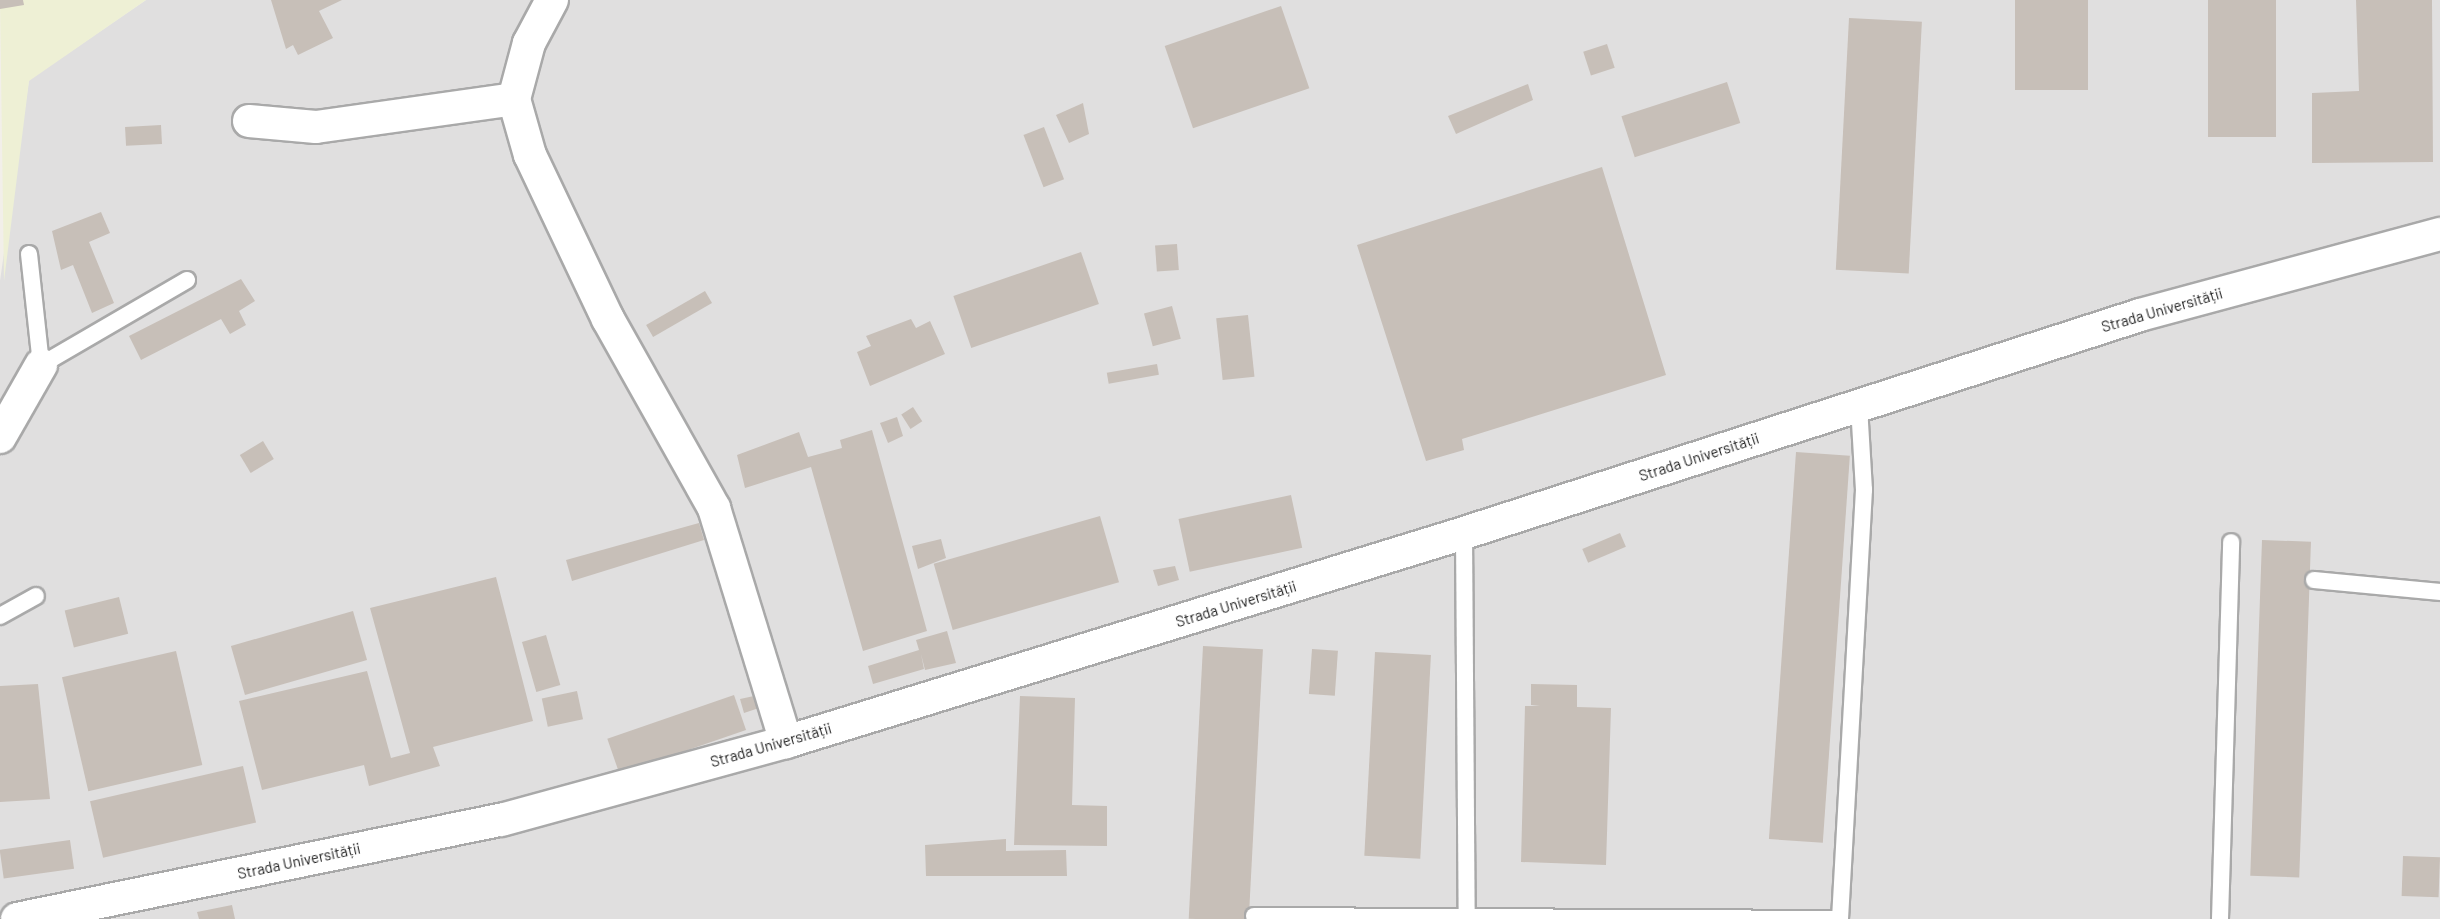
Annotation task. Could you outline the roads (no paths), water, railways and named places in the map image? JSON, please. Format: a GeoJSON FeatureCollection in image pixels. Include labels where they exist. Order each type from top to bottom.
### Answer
{"type":"FeatureCollection","features":[{"type":"Feature","properties":{"kind":"street"},"geometry":{"type":"LineString","coordinates":[[552,0],[529,43],[514,99],[553,209],[714,508],[786,742]]}},
{"type":"Feature","properties":{"kind":"street"},"geometry":{"type":"LineString","coordinates":[[249,121],[316,127],[514,99]]}},
{"type":"Feature","properties":{"kind":"street","name":"Strada Universității"},"geometry":{"type":"LineString","coordinates":[[17,919],[501,820],[786,742],[1464,533],[2140,315],[2440,234]]}},
{"type":"Feature","properties":{"kind":"street"},"geometry":{"type":"LineString","coordinates":[[4,420],[41,365]]}},
{"type":"Feature","properties":{"kind":"lane"},"geometry":{"type":"LineString","coordinates":[[29,254],[41,365],[186,280]]}},
{"type":"Feature","properties":{"kind":"lane"},"geometry":{"type":"LineString","coordinates":[[1254,916],[1839,919],[1864,490],[1859,406]]}},
{"type":"Feature","properties":{"kind":"lane"},"geometry":{"type":"LineString","coordinates":[[1464,533],[1467,916]]}},
{"type":"Feature","properties":{"kind":"lane"},"geometry":{"type":"LineString","coordinates":[[2220,919],[2231,542]]}},
{"type":"Feature","properties":{"kind":"lane"},"geometry":{"type":"LineString","coordinates":[[2314,580],[2440,592]]}},
{"type":"Feature","properties":{"kind":"lane"},"geometry":{"type":"LineString","coordinates":[[0,616],[36,596]]}}]}
